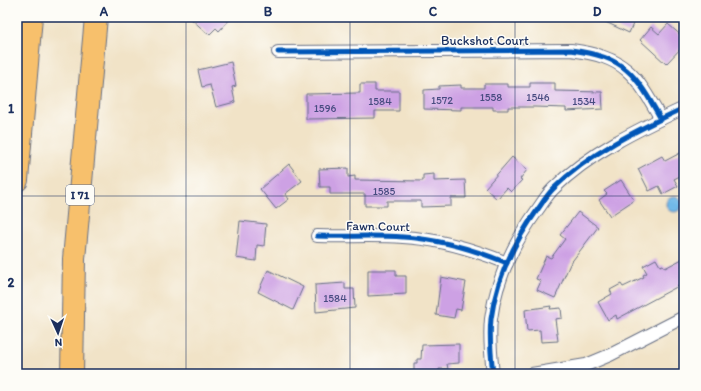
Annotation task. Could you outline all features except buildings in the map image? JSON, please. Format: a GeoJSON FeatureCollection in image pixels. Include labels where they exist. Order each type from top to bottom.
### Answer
{"type":"FeatureCollection","features":[{"type":"Feature","properties":{"kind":"highway"},"geometry":{"type":"LineString","coordinates":[[17,180],[31,17]]}},
{"type":"Feature","properties":{"kind":"highway","name":"I 71"},"geometry":{"type":"LineString","coordinates":[[72,374],[74,259],[96,17]]}},
{"type":"Feature","properties":{"kind":"street","name":"Buckshot Court"},"geometry":{"type":"LineString","coordinates":[[278,52],[571,50],[597,54],[614,61],[635,77],[661,119]]}},
{"type":"Feature","properties":{"kind":"street"},"geometry":{"type":"LineString","coordinates":[[492,374],[491,320],[498,288],[506,263],[529,222],[552,190],[587,161],[661,119],[684,108]]}},
{"type":"Feature","properties":{"kind":"street","name":"Fawn Court"},"geometry":{"type":"LineString","coordinates":[[317,236],[403,237],[443,242],[477,251],[506,263]]}},
{"type":"Feature","properties":{"kind":"street"},"geometry":{"type":"LineString","coordinates":[[532,374],[586,365],[610,355],[684,317]]}},
{"type":"Feature","properties":{"kind":"water"},"geometry":{"type":"Polygon","coordinates":[[[674,196],[681,201],[682,204],[677,211],[674,212],[667,207],[666,204],[671,197],[674,196]]]}},
{"type":"Feature","properties":{"kind":"cycle path"},"geometry":{"type":"LineString","coordinates":[[278,52],[571,50],[589,53],[604,57],[626,70],[644,90],[661,119]]}},
{"type":"Feature","properties":{"kind":"cycle path"},"geometry":{"type":"LineString","coordinates":[[493,374],[490,346],[490,326],[497,289],[514,247],[545,199],[567,176],[598,153],[632,133],[684,108]]}},
{"type":"Feature","properties":{"kind":"cycle path"},"geometry":{"type":"LineString","coordinates":[[317,236],[392,236],[416,238],[443,242],[469,249],[507,263]]}}]}
